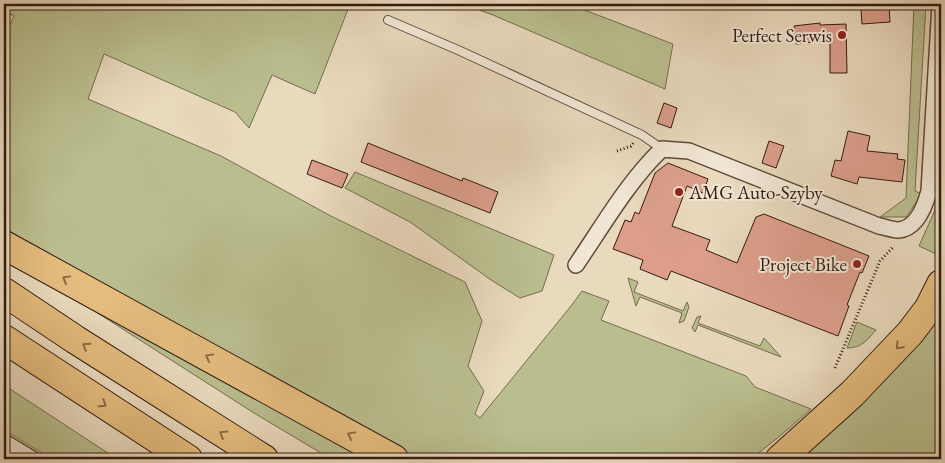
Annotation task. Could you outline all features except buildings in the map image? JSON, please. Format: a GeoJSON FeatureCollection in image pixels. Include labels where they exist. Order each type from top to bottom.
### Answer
{"type":"FeatureCollection","features":[{"type":"Feature","properties":{"kind":"highway"},"geometry":{"type":"LineString","coordinates":[[4,245],[394,459]]}},
{"type":"Feature","properties":{"kind":"highway"},"geometry":{"type":"LineString","coordinates":[[780,459],[852,394],[910,333],[930,308],[941,284]]}},
{"type":"Feature","properties":{"kind":"highway"},"geometry":{"type":"LineString","coordinates":[[4,292],[264,459]]}},
{"type":"Feature","properties":{"kind":"highway"},"geometry":{"type":"LineString","coordinates":[[4,339],[188,459]]}},
{"type":"Feature","properties":{"kind":"street"},"geometry":{"type":"LineString","coordinates":[[576,265],[634,180],[662,149],[689,151],[880,226],[899,230],[912,225],[926,206],[929,191],[940,4]]}},
{"type":"Feature","properties":{"kind":"street"},"geometry":{"type":"LineString","coordinates":[[4,442],[32,459]]}},
{"type":"Feature","properties":{"kind":"lane"},"geometry":{"type":"LineString","coordinates":[[388,20],[642,135],[662,149]]}},
{"type":"Feature","properties":{"kind":"path"},"geometry":{"type":"LineString","coordinates":[[835,368],[880,261],[894,247]]}},
{"type":"Feature","properties":{"kind":"green space"},"geometry":{"type":"Polygon","coordinates":[[[4,4],[350,4],[315,94],[272,75],[249,128],[235,112],[104,54],[88,99],[221,156],[329,215],[465,282],[482,321],[468,366],[484,391],[475,414],[480,418],[582,291],[609,301],[601,320],[746,376],[755,387],[811,409],[751,459],[411,459],[176,330],[176,325],[4,228],[4,37],[14,16],[4,11],[4,4]]]}},
{"type":"Feature","properties":{"kind":"green space"},"geometry":{"type":"Polygon","coordinates":[[[463,4],[569,4],[673,44],[665,89],[493,15],[463,4]]]}},
{"type":"Feature","properties":{"kind":"green space"},"geometry":{"type":"Polygon","coordinates":[[[914,4],[926,4],[915,191],[922,194],[906,217],[880,217],[906,198],[914,4]]]}},
{"type":"Feature","properties":{"kind":"green space"},"geometry":{"type":"Polygon","coordinates":[[[941,98],[941,238],[936,254],[919,246],[935,210],[941,98]]]}},
{"type":"Feature","properties":{"kind":"green space"},"geometry":{"type":"Polygon","coordinates":[[[355,172],[554,255],[542,291],[520,298],[491,280],[410,222],[345,188],[355,172]]]}},
{"type":"Feature","properties":{"kind":"green space"},"geometry":{"type":"Polygon","coordinates":[[[628,278],[638,282],[634,292],[683,311],[687,302],[689,307],[684,321],[679,323],[682,313],[640,297],[636,306],[628,278]]]}},
{"type":"Feature","properties":{"kind":"green space"},"geometry":{"type":"Polygon","coordinates":[[[71,296],[372,459],[331,459],[254,413],[71,296]]]}},
{"type":"Feature","properties":{"kind":"green space"},"geometry":{"type":"Polygon","coordinates":[[[941,303],[941,459],[797,459],[941,303]]]}},
{"type":"Feature","properties":{"kind":"green space"},"geometry":{"type":"Polygon","coordinates":[[[701,316],[698,323],[760,346],[764,338],[781,357],[698,325],[695,332],[692,328],[697,317],[701,316]]]}},
{"type":"Feature","properties":{"kind":"green space"},"geometry":{"type":"Polygon","coordinates":[[[857,322],[876,330],[857,347],[847,348],[857,322]]]}},
{"type":"Feature","properties":{"kind":"green space"},"geometry":{"type":"Polygon","coordinates":[[[4,385],[117,459],[52,459],[4,430],[4,385]]]}},
{"type":"Feature","properties":{"kind":"place","name":"Perfect Serwis"},"geometry":{"type":"Point","coordinates":[842,35]}},
{"type":"Feature","properties":{"kind":"place","name":"AMG Auto-Szyby"},"geometry":{"type":"Point","coordinates":[679,192]}},
{"type":"Feature","properties":{"kind":"place","name":"Project Bike"},"geometry":{"type":"Point","coordinates":[857,264]}}]}
